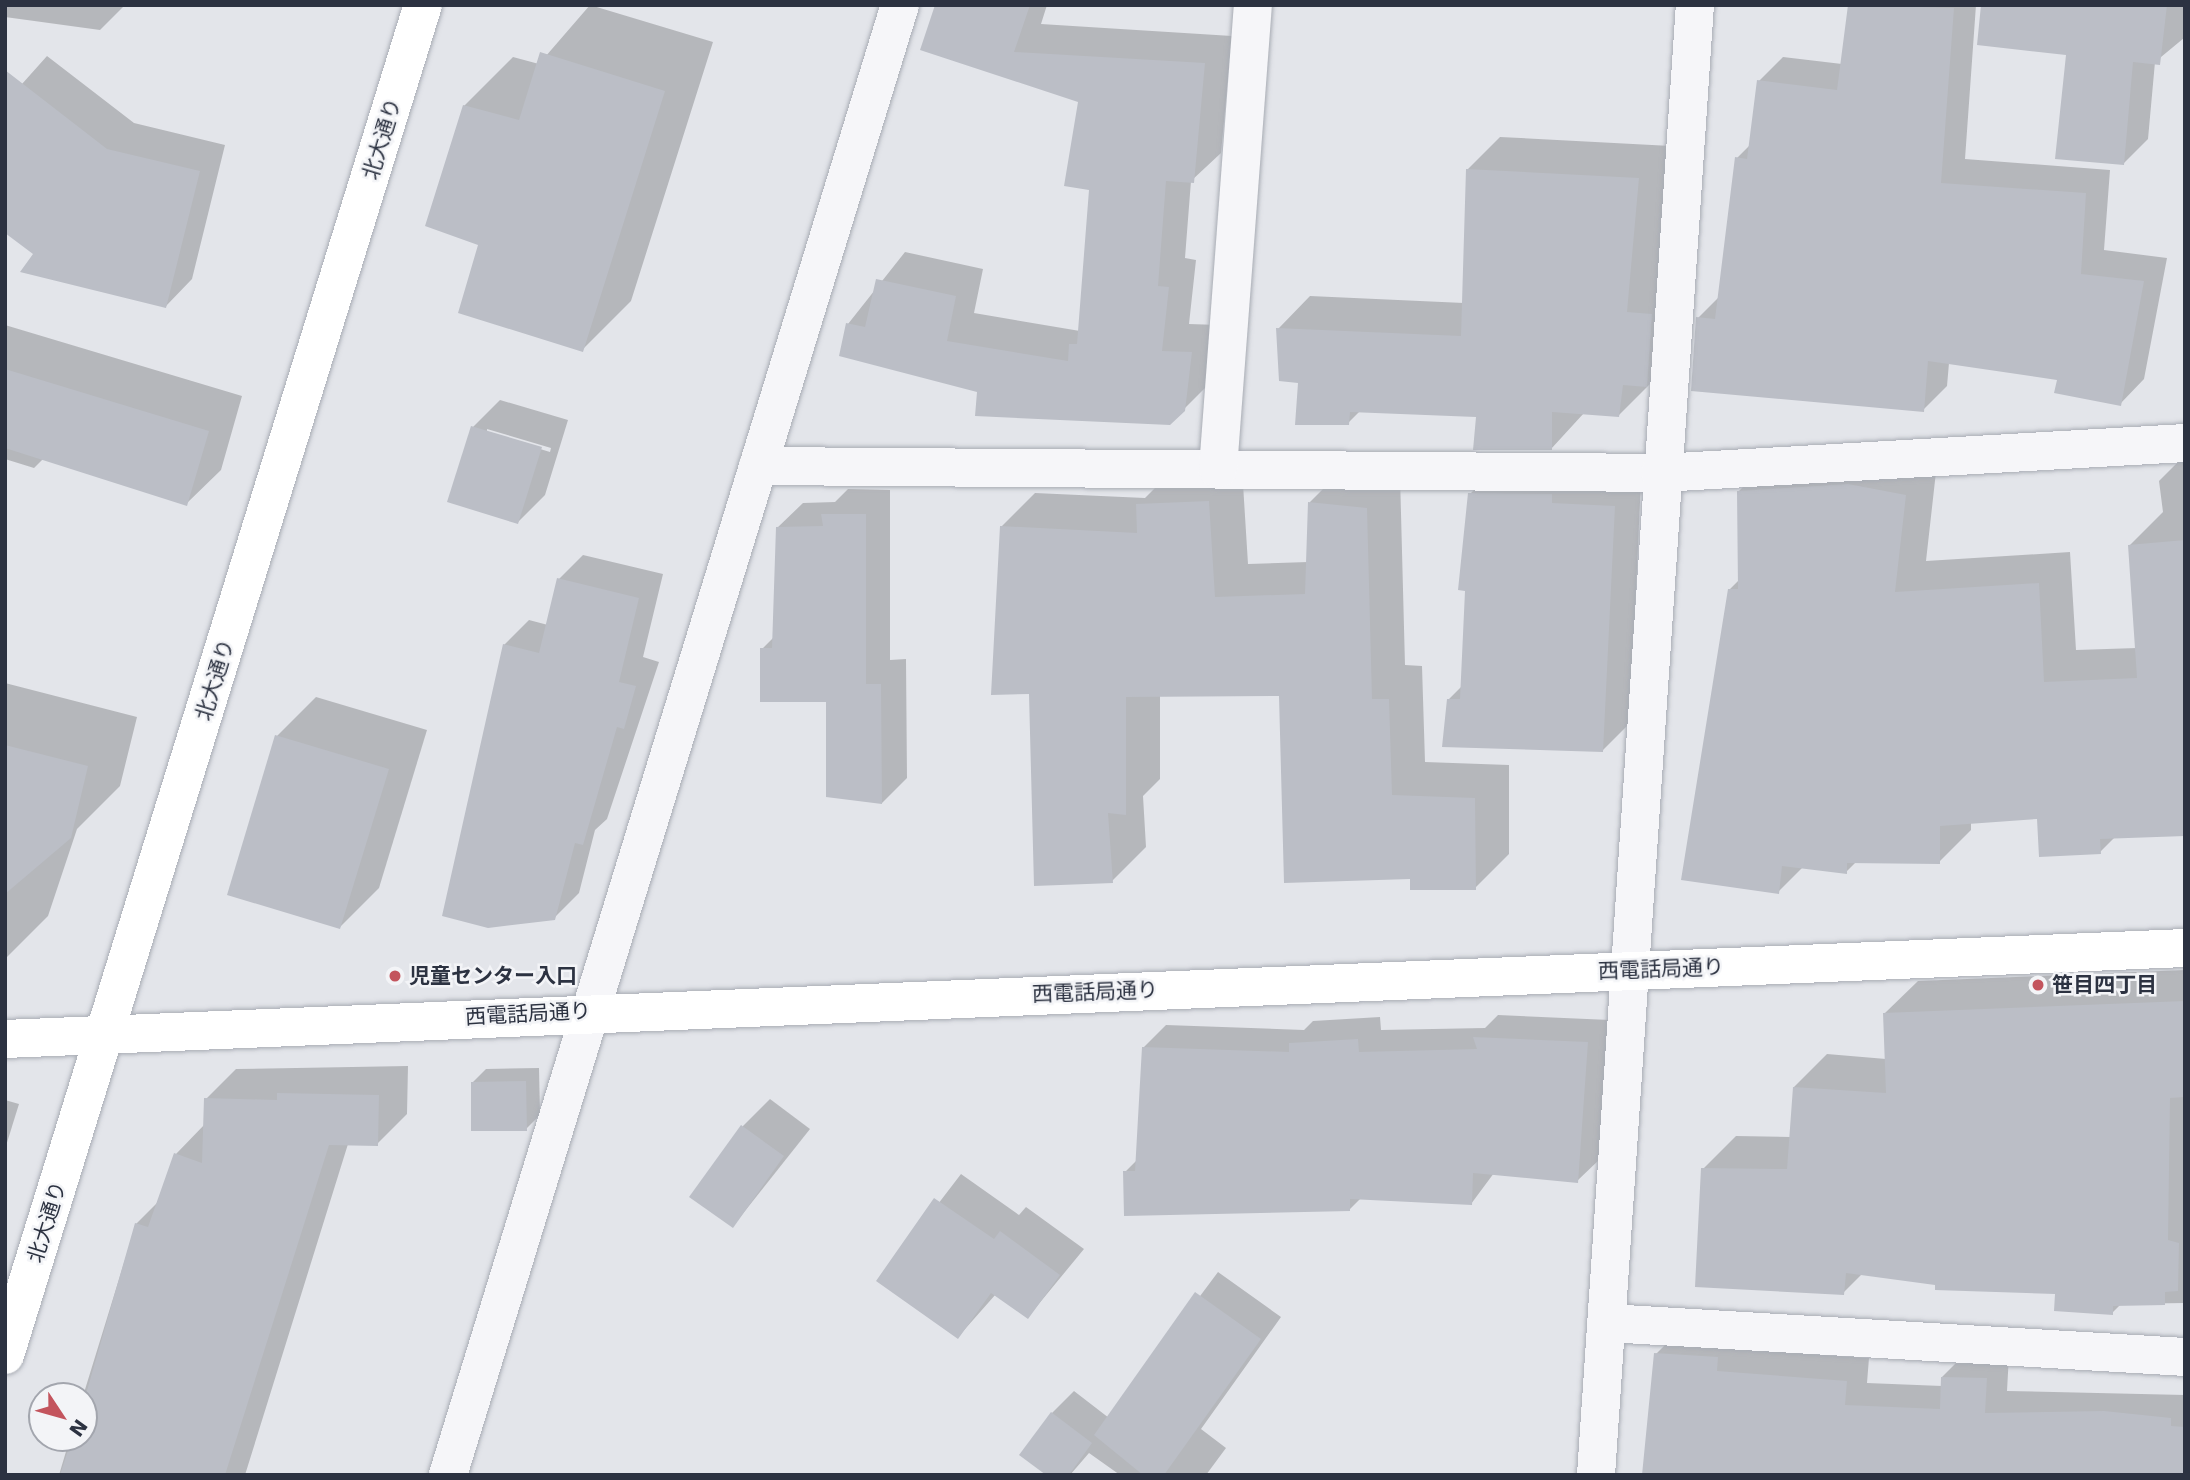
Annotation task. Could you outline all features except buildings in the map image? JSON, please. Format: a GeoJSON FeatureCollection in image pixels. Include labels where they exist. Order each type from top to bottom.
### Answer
{"type":"FeatureCollection","features":[{"type":"Feature","properties":{"kind":"street","name":"北大通り"},"geometry":{"type":"LineString","coordinates":[[5,1355],[423,5]]}},
{"type":"Feature","properties":{"kind":"street"},"geometry":{"type":"LineString","coordinates":[[448,1475],[900,5]]}},
{"type":"Feature","properties":{"kind":"street"},"geometry":{"type":"LineString","coordinates":[[1218,469],[1253,5]]}},
{"type":"Feature","properties":{"kind":"street"},"geometry":{"type":"LineString","coordinates":[[1596,1475],[1634,971],[1660,473],[1695,5]]}},
{"type":"Feature","properties":{"kind":"street"},"geometry":{"type":"LineString","coordinates":[[758,466],[1660,473],[2185,443]]}},
{"type":"Feature","properties":{"kind":"street","name":"西電話局通り"},"geometry":{"type":"LineString","coordinates":[[5,1039],[590,1011],[2185,948]]}},
{"type":"Feature","properties":{"kind":"street"},"geometry":{"type":"LineString","coordinates":[[1608,1323],[2185,1357]]}},
{"type":"Feature","properties":{"kind":"place","name":"児童センター入口"},"geometry":{"type":"Point","coordinates":[395,976]}},
{"type":"Feature","properties":{"kind":"place","name":"笹目四丁目"},"geometry":{"type":"Point","coordinates":[2038,985]}}]}
